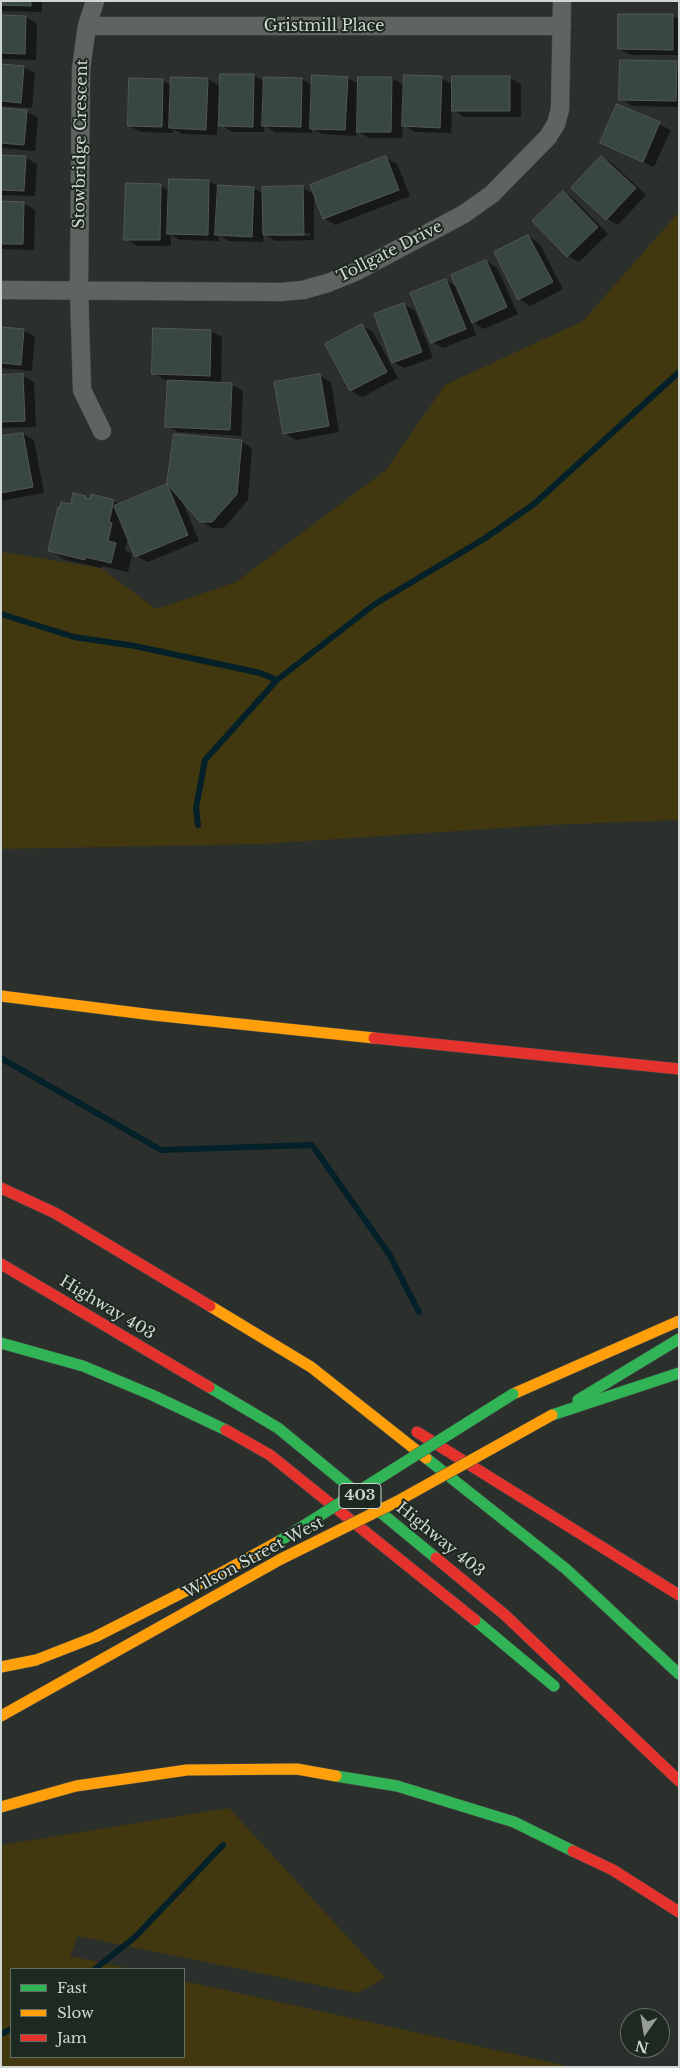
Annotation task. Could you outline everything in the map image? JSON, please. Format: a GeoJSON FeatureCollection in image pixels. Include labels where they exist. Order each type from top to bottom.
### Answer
{"type":"FeatureCollection","features":[{"type":"Feature","properties":{"kind":"main road"},"geometry":{"type":"LineString","coordinates":[[1,996],[153,1015],[679,1069]]}},
{"type":"Feature","properties":{"kind":"main road"},"geometry":{"type":"LineString","coordinates":[[1,1188],[55,1213],[394,1418]]}},
{"type":"Feature","properties":{"kind":"main road","name":"Highway 403"},"geometry":{"type":"LineString","coordinates":[[1,1264],[278,1428],[506,1615],[679,1781]]}},
{"type":"Feature","properties":{"kind":"main road"},"geometry":{"type":"LineString","coordinates":[[1,1667],[36,1660],[96,1637],[281,1540],[514,1394],[679,1321]]}},
{"type":"Feature","properties":{"kind":"main road","name":"Wilson Street West"},"geometry":{"type":"LineString","coordinates":[[1,1716],[281,1560],[396,1502],[552,1415],[679,1339]]}},
{"type":"Feature","properties":{"kind":"main road"},"geometry":{"type":"LineString","coordinates":[[1,1343],[83,1366],[216,1425],[270,1455],[507,1645],[566,1696]]}},
{"type":"Feature","properties":{"kind":"main road"},"geometry":{"type":"LineString","coordinates":[[311,1367],[566,1569],[679,1674]]}},
{"type":"Feature","properties":{"kind":"main road"},"geometry":{"type":"LineString","coordinates":[[552,1415],[679,1373]]}},
{"type":"Feature","properties":{"kind":"main road"},"geometry":{"type":"LineString","coordinates":[[411,1428],[679,1594]]}},
{"type":"Feature","properties":{"kind":"main road"},"geometry":{"type":"LineString","coordinates":[[634,1754],[679,1792]]}},
{"type":"Feature","properties":{"kind":"main road"},"geometry":{"type":"LineString","coordinates":[[1,1807],[76,1786],[187,1770],[298,1769],[397,1786],[514,1822],[613,1870],[679,1912]]}},
{"type":"Feature","properties":{"kind":"street","name":"Stowbridge Crescent"},"geometry":{"type":"LineString","coordinates":[[95,1],[87,26],[81,69],[79,289],[82,390],[102,431]]}},
{"type":"Feature","properties":{"kind":"street","name":"Tollgate Drive"},"geometry":{"type":"LineString","coordinates":[[1,290],[79,289],[281,292],[303,290],[328,283],[355,272],[464,214],[492,194],[548,137],[556,124],[560,109],[562,1]]}},
{"type":"Feature","properties":{"kind":"street","name":"Gristmill Place"},"geometry":{"type":"LineString","coordinates":[[87,26],[562,26]]}},
{"type":"Feature","properties":{"kind":"shaded area"},"geometry":{"type":"Polygon","coordinates":[[[679,212],[679,820],[548,825],[261,844],[1,849],[1,552],[101,568],[156,609],[236,582],[386,470],[445,385],[583,321],[679,212]]]}},
{"type":"Feature","properties":{"kind":"shaded area"},"geometry":{"type":"Polygon","coordinates":[[[229,1808],[385,1978],[357,1993],[78,1936],[70,1956],[125,1968],[10,1968],[10,2058],[185,2058],[185,1981],[572,2067],[1,2067],[1,1845],[229,1808]]]}},
{"type":"Feature","properties":{"kind":"building"},"geometry":{"type":"Polygon","coordinates":[[[1,1],[31,1],[31,6],[1,5],[1,1]]]}},
{"type":"Feature","properties":{"kind":"building"},"geometry":{"type":"Polygon","coordinates":[[[618,14],[673,14],[673,50],[618,49],[618,14]]]}},
{"type":"Feature","properties":{"kind":"building"},"geometry":{"type":"Polygon","coordinates":[[[1,15],[26,16],[25,54],[1,53],[1,15]]]}},
{"type":"Feature","properties":{"kind":"building"},"geometry":{"type":"Polygon","coordinates":[[[620,60],[677,61],[676,101],[619,100],[620,60]]]}},
{"type":"Feature","properties":{"kind":"building"},"geometry":{"type":"Polygon","coordinates":[[[1,64],[24,66],[21,103],[1,101],[1,64]]]}},
{"type":"Feature","properties":{"kind":"building"},"geometry":{"type":"Polygon","coordinates":[[[220,74],[254,74],[253,127],[219,126],[220,74]]]}},
{"type":"Feature","properties":{"kind":"building"},"geometry":{"type":"Polygon","coordinates":[[[312,75],[348,77],[345,130],[310,129],[312,75]]]}},
{"type":"Feature","properties":{"kind":"building"},"geometry":{"type":"Polygon","coordinates":[[[404,75],[442,76],[440,128],[402,126],[404,75]]]}},
{"type":"Feature","properties":{"kind":"building"},"geometry":{"type":"Polygon","coordinates":[[[452,76],[510,76],[510,111],[452,111],[452,76]]]}},
{"type":"Feature","properties":{"kind":"building"},"geometry":{"type":"Polygon","coordinates":[[[171,77],[208,78],[206,130],[169,128],[171,77]]]}},
{"type":"Feature","properties":{"kind":"building"},"geometry":{"type":"Polygon","coordinates":[[[264,77],[302,78],[301,127],[262,126],[264,77]]]}},
{"type":"Feature","properties":{"kind":"building"},"geometry":{"type":"Polygon","coordinates":[[[358,77],[392,77],[391,132],[357,132],[358,77]]]}},
{"type":"Feature","properties":{"kind":"building"},"geometry":{"type":"Polygon","coordinates":[[[129,78],[163,79],[162,127],[128,126],[129,78]]]}},
{"type":"Feature","properties":{"kind":"building"},"geometry":{"type":"Polygon","coordinates":[[[617,104],[660,122],[643,162],[600,143],[617,104]]]}},
{"type":"Feature","properties":{"kind":"building"},"geometry":{"type":"Polygon","coordinates":[[[1,108],[27,110],[24,145],[1,143],[1,108]]]}},
{"type":"Feature","properties":{"kind":"building"},"geometry":{"type":"Polygon","coordinates":[[[1,155],[26,156],[24,191],[1,190],[1,155]]]}},
{"type":"Feature","properties":{"kind":"building"},"geometry":{"type":"Polygon","coordinates":[[[386,156],[399,190],[323,219],[310,185],[386,156]]]}},
{"type":"Feature","properties":{"kind":"building"},"geometry":{"type":"Polygon","coordinates":[[[601,156],[636,188],[606,220],[571,188],[601,156]]]}},
{"type":"Feature","properties":{"kind":"building"},"geometry":{"type":"Polygon","coordinates":[[[169,179],[209,180],[208,235],[167,234],[169,179]]]}},
{"type":"Feature","properties":{"kind":"building"},"geometry":{"type":"Polygon","coordinates":[[[126,183],[161,184],[160,240],[124,240],[126,183]]]}},
{"type":"Feature","properties":{"kind":"building"},"geometry":{"type":"Polygon","coordinates":[[[218,185],[254,187],[252,237],[215,235],[218,185]]]}},
{"type":"Feature","properties":{"kind":"building"},"geometry":{"type":"Polygon","coordinates":[[[303,186],[304,235],[263,235],[262,187],[303,186]]]}},
{"type":"Feature","properties":{"kind":"building"},"geometry":{"type":"Polygon","coordinates":[[[563,191],[598,227],[567,257],[532,221],[563,191]]]}},
{"type":"Feature","properties":{"kind":"building"},"geometry":{"type":"Polygon","coordinates":[[[1,201],[24,202],[23,244],[1,244],[1,201]]]}},
{"type":"Feature","properties":{"kind":"building"},"geometry":{"type":"Polygon","coordinates":[[[528,235],[553,282],[518,300],[494,252],[528,235]]]}},
{"type":"Feature","properties":{"kind":"building"},"geometry":{"type":"Polygon","coordinates":[[[486,260],[507,307],[472,323],[451,275],[486,260]]]}},
{"type":"Feature","properties":{"kind":"building"},"geometry":{"type":"Polygon","coordinates":[[[446,279],[466,329],[431,343],[410,293],[446,279]]]}},
{"type":"Feature","properties":{"kind":"building"},"geometry":{"type":"Polygon","coordinates":[[[404,303],[422,352],[392,363],[374,314],[404,303]]]}},
{"type":"Feature","properties":{"kind":"building"},"geometry":{"type":"Polygon","coordinates":[[[362,324],[387,372],[350,391],[325,344],[362,324]]]}},
{"type":"Feature","properties":{"kind":"building"},"geometry":{"type":"Polygon","coordinates":[[[1,327],[24,329],[21,365],[1,363],[1,327]]]}},
{"type":"Feature","properties":{"kind":"building"},"geometry":{"type":"Polygon","coordinates":[[[153,328],[211,330],[210,376],[152,374],[153,328]]]}},
{"type":"Feature","properties":{"kind":"building"},"geometry":{"type":"Polygon","coordinates":[[[23,374],[25,421],[1,422],[1,375],[23,374]]]}},
{"type":"Feature","properties":{"kind":"building"},"geometry":{"type":"Polygon","coordinates":[[[320,374],[329,426],[283,434],[274,382],[320,374]]]}},
{"type":"Feature","properties":{"kind":"building"},"geometry":{"type":"Polygon","coordinates":[[[168,380],[232,383],[230,430],[165,427],[168,380]]]}},
{"type":"Feature","properties":{"kind":"building"},"geometry":{"type":"Polygon","coordinates":[[[23,433],[33,487],[1,493],[1,436],[23,433]]]}},
{"type":"Feature","properties":{"kind":"building"},"geometry":{"type":"Polygon","coordinates":[[[174,434],[242,440],[237,494],[212,522],[200,522],[167,484],[174,434]]]}},
{"type":"Feature","properties":{"kind":"building"},"geometry":{"type":"Polygon","coordinates":[[[167,484],[188,535],[135,557],[114,506],[167,484]]]}},
{"type":"Feature","properties":{"kind":"building"},"geometry":{"type":"Polygon","coordinates":[[[73,493],[90,499],[91,494],[114,500],[109,522],[112,523],[108,541],[116,543],[111,563],[85,557],[85,560],[48,551],[58,507],[60,507],[61,502],[71,504],[73,493]]]}},
{"type":"Feature","properties":{"kind":"waterway"},"geometry":{"type":"LineString","coordinates":[[198,825],[196,808],[205,760],[277,680],[375,604],[484,539],[534,504],[679,372]]}},
{"type":"Feature","properties":{"kind":"waterway"},"geometry":{"type":"LineString","coordinates":[[1,614],[74,637],[135,646],[260,673],[277,680]]}},
{"type":"Feature","properties":{"kind":"waterway"},"geometry":{"type":"LineString","coordinates":[[1,1058],[161,1150],[312,1145],[389,1254],[419,1312]]}},
{"type":"Feature","properties":{"kind":"waterway"},"geometry":{"type":"LineString","coordinates":[[96,1968],[135,1937],[223,1845]]}},
{"type":"Feature","properties":{"kind":"waterway"},"geometry":{"type":"LineString","coordinates":[[1,2034],[10,2030]]}},
{"type":"Feature","properties":{"kind":"traffic: fast"},"geometry":{"type":"LineString","coordinates":[[578,1400],[679,1339]]}},
{"type":"Feature","properties":{"kind":"traffic: fast"},"geometry":{"type":"LineString","coordinates":[[1,1343],[83,1366],[152,1395],[226,1430]]}},
{"type":"Feature","properties":{"kind":"traffic: fast"},"geometry":{"type":"LineString","coordinates":[[552,1415],[679,1373]]}},
{"type":"Feature","properties":{"kind":"traffic: fast"},"geometry":{"type":"LineString","coordinates":[[209,1387],[278,1428],[436,1558]]}},
{"type":"Feature","properties":{"kind":"traffic: fast"},"geometry":{"type":"LineString","coordinates":[[281,1540],[513,1394]]}},
{"type":"Feature","properties":{"kind":"traffic: fast"},"geometry":{"type":"LineString","coordinates":[[426,1458],[566,1569],[679,1674]]}},
{"type":"Feature","properties":{"kind":"traffic: fast"},"geometry":{"type":"LineString","coordinates":[[475,1620],[554,1686]]}},
{"type":"Feature","properties":{"kind":"traffic: fast"},"geometry":{"type":"LineString","coordinates":[[336,1776],[397,1786],[514,1822],[573,1851]]}},
{"type":"Feature","properties":{"kind":"traffic: slow"},"geometry":{"type":"LineString","coordinates":[[1,996],[153,1015],[374,1038]]}},
{"type":"Feature","properties":{"kind":"traffic: slow"},"geometry":{"type":"LineString","coordinates":[[210,1306],[311,1367],[426,1458]]}},
{"type":"Feature","properties":{"kind":"traffic: slow"},"geometry":{"type":"LineString","coordinates":[[513,1394],[679,1321]]}},
{"type":"Feature","properties":{"kind":"traffic: slow"},"geometry":{"type":"LineString","coordinates":[[281,1559],[396,1502],[552,1415]]}},
{"type":"Feature","properties":{"kind":"traffic: slow"},"geometry":{"type":"LineString","coordinates":[[1,1667],[36,1660],[95,1637],[281,1540]]}},
{"type":"Feature","properties":{"kind":"traffic: slow"},"geometry":{"type":"LineString","coordinates":[[1,1716],[281,1559]]}},
{"type":"Feature","properties":{"kind":"traffic: slow"},"geometry":{"type":"LineString","coordinates":[[1,1807],[76,1786],[187,1770],[297,1769],[336,1776]]}},
{"type":"Feature","properties":{"kind":"traffic: jam"},"geometry":{"type":"LineString","coordinates":[[374,1038],[679,1069]]}},
{"type":"Feature","properties":{"kind":"traffic: jam"},"geometry":{"type":"LineString","coordinates":[[1,1188],[55,1213],[210,1306]]}},
{"type":"Feature","properties":{"kind":"traffic: jam"},"geometry":{"type":"LineString","coordinates":[[1,1264],[209,1387]]}},
{"type":"Feature","properties":{"kind":"traffic: jam"},"geometry":{"type":"LineString","coordinates":[[226,1430],[270,1455],[475,1620]]}},
{"type":"Feature","properties":{"kind":"traffic: jam"},"geometry":{"type":"LineString","coordinates":[[417,1432],[679,1595]]}},
{"type":"Feature","properties":{"kind":"traffic: jam"},"geometry":{"type":"LineString","coordinates":[[436,1558],[505,1615],[679,1781]]}},
{"type":"Feature","properties":{"kind":"traffic: jam"},"geometry":{"type":"LineString","coordinates":[[573,1851],[613,1870],[679,1912]]}}]}
